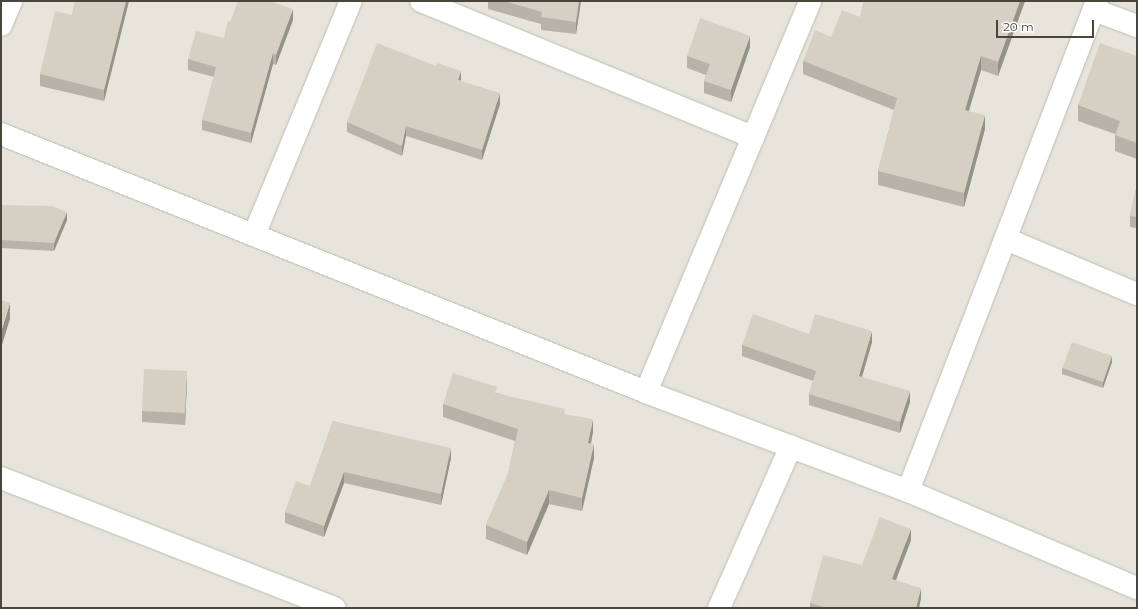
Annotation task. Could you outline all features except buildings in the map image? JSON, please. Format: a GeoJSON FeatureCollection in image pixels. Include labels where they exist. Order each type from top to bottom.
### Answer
{"type":"FeatureCollection","features":[{"type":"Feature","properties":{"kind":"street"},"geometry":{"type":"LineString","coordinates":[[1,25],[11,1]]}},
{"type":"Feature","properties":{"kind":"street"},"geometry":{"type":"LineString","coordinates":[[254,235],[350,1]]}},
{"type":"Feature","properties":{"kind":"street"},"geometry":{"type":"LineString","coordinates":[[421,1],[753,137]]}},
{"type":"Feature","properties":{"kind":"street"},"geometry":{"type":"LineString","coordinates":[[646,392],[810,1]]}},
{"type":"Feature","properties":{"kind":"street"},"geometry":{"type":"LineString","coordinates":[[908,490],[1096,6],[1137,26]]}},
{"type":"Feature","properties":{"kind":"street"},"geometry":{"type":"LineString","coordinates":[[1,134],[646,392],[908,490],[1137,588]]}},
{"type":"Feature","properties":{"kind":"street"},"geometry":{"type":"LineString","coordinates":[[1006,239],[1137,294]]}},
{"type":"Feature","properties":{"kind":"street"},"geometry":{"type":"LineString","coordinates":[[719,608],[791,446]]}},
{"type":"Feature","properties":{"kind":"street"},"geometry":{"type":"LineString","coordinates":[[1,478],[335,608]]}},
{"type":"Feature","properties":{"kind":"shaded area"},"geometry":{"type":"Polygon","coordinates":[[[1,1],[1137,1],[1137,608],[1,608],[1,1]]]}}]}
